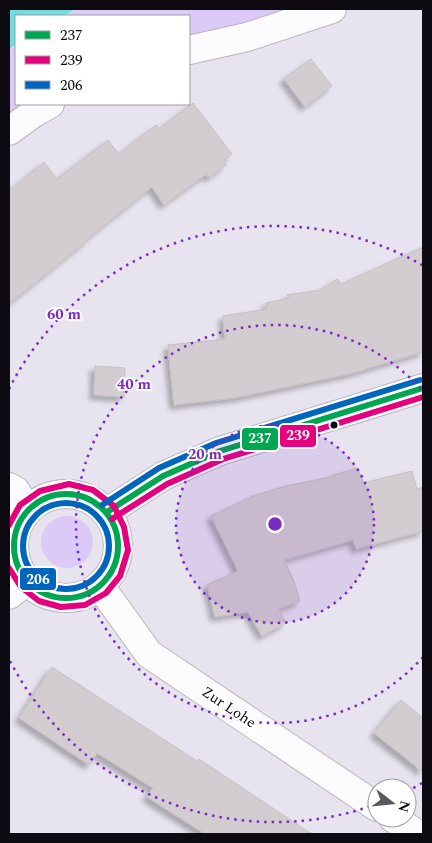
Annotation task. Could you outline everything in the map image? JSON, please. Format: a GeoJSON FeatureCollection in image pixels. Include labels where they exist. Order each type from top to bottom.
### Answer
{"type":"FeatureCollection","features":[{"type":"Feature","properties":{"kind":"street"},"geometry":{"type":"LineString","coordinates":[[190,50],[248,37],[332,9]]}},
{"type":"Feature","properties":{"kind":"street"},"geometry":{"type":"LineString","coordinates":[[9,131],[48,105]]}},
{"type":"Feature","properties":{"kind":"street"},"geometry":{"type":"LineString","coordinates":[[107,512],[163,476],[220,451],[423,388]]}},
{"type":"Feature","properties":{"kind":"street"},"geometry":{"type":"LineString","coordinates":[[9,487],[16,491],[26,511]]}},
{"type":"Feature","properties":{"kind":"street"},"geometry":{"type":"LineString","coordinates":[[67,493],[89,498],[107,512],[116,530],[119,550],[113,570],[100,586],[83,596],[62,598],[18,588],[14,546],[17,528],[26,511],[45,498],[67,493]]}},
{"type":"Feature","properties":{"kind":"street","name":"Zur Lohe"},"geometry":{"type":"LineString","coordinates":[[100,586],[149,654],[367,800]]}},
{"type":"Feature","properties":{"kind":"shaded area"},"geometry":{"type":"Polygon","coordinates":[[[78,9],[309,9],[190,41],[190,15],[67,15],[78,9]]]}},
{"type":"Feature","properties":{"kind":"shaded area"},"geometry":{"type":"Polygon","coordinates":[[[15,47],[15,105],[23,105],[9,114],[9,50],[15,47]]]}},
{"type":"Feature","properties":{"kind":"shaded area"},"geometry":{"type":"Polygon","coordinates":[[[62,516],[72,516],[86,523],[93,537],[93,547],[86,561],[72,568],[62,568],[52,564],[45,557],[41,547],[41,537],[45,527],[52,520],[62,516]]]}},
{"type":"Feature","properties":{"kind":"water"},"geometry":{"type":"Polygon","coordinates":[[[9,9],[76,9],[66,15],[15,15],[15,46],[9,49],[9,9]]]}},
{"type":"Feature","properties":{"kind":"building"},"geometry":{"type":"Polygon","coordinates":[[[311,59],[332,86],[305,107],[284,79],[311,59]]]}},
{"type":"Feature","properties":{"kind":"building"},"geometry":{"type":"Polygon","coordinates":[[[193,103],[232,154],[225,159],[226,165],[210,177],[205,175],[164,205],[152,187],[9,304],[9,191],[44,162],[57,179],[108,140],[119,154],[156,125],[159,129],[193,103]]]}},
{"type":"Feature","properties":{"kind":"building"},"geometry":{"type":"Polygon","coordinates":[[[423,247],[423,352],[349,374],[234,398],[174,405],[168,345],[225,339],[223,316],[267,309],[266,303],[290,298],[287,295],[320,290],[337,279],[341,284],[423,247]]]}},
{"type":"Feature","properties":{"kind":"building"},"geometry":{"type":"Polygon","coordinates":[[[95,366],[125,368],[124,397],[94,395],[95,366]]]}},
{"type":"Feature","properties":{"kind":"building"},"geometry":{"type":"Polygon","coordinates":[[[358,468],[363,483],[412,471],[417,489],[423,487],[423,531],[356,549],[353,540],[284,560],[294,581],[300,601],[279,609],[286,623],[262,636],[248,612],[215,617],[207,585],[238,571],[211,516],[253,496],[282,487],[334,476],[358,468]]]}},
{"type":"Feature","properties":{"kind":"building"},"geometry":{"type":"Polygon","coordinates":[[[52,667],[197,761],[199,759],[312,834],[205,834],[147,797],[153,788],[97,753],[89,765],[19,718],[52,667]]]}},
{"type":"Feature","properties":{"kind":"building"},"geometry":{"type":"Polygon","coordinates":[[[401,700],[423,718],[423,772],[374,733],[401,700]]]}},
{"type":"Feature","properties":{"kind":"transit line","name":"206"},"geometry":{"type":"LineString","coordinates":[[102,505],[159,468],[216,443],[420,380]]}},
{"type":"Feature","properties":{"kind":"transit line","name":"237"},"geometry":{"type":"LineString","coordinates":[[107,512],[163,476],[220,451],[423,388]]}},
{"type":"Feature","properties":{"kind":"transit line","name":"239"},"geometry":{"type":"LineString","coordinates":[[112,519],[167,484],[223,459],[423,397]]}},
{"type":"Feature","properties":{"kind":"transit line","name":"239"},"geometry":{"type":"LineString","coordinates":[[9,525],[20,505],[40,491],[69,484],[93,490],[114,506],[124,527],[128,550],[120,576],[106,593],[85,605],[61,607],[39,601],[21,587],[9,568]]}},
{"type":"Feature","properties":{"kind":"transit line","name":"237"},"geometry":{"type":"LineString","coordinates":[[66,494],[86,498],[103,509],[114,526],[118,546],[114,566],[103,583],[86,594],[66,598],[46,594],[29,583],[18,566],[14,546],[18,526],[29,509],[46,498],[66,494]]}},
{"type":"Feature","properties":{"kind":"transit line","name":"206"},"geometry":{"type":"LineString","coordinates":[[66,503],[83,506],[97,515],[106,529],[109,546],[106,563],[97,577],[83,586],[66,589],[49,586],[35,577],[26,563],[23,546],[26,529],[35,515],[49,506],[66,503]]}}]}
